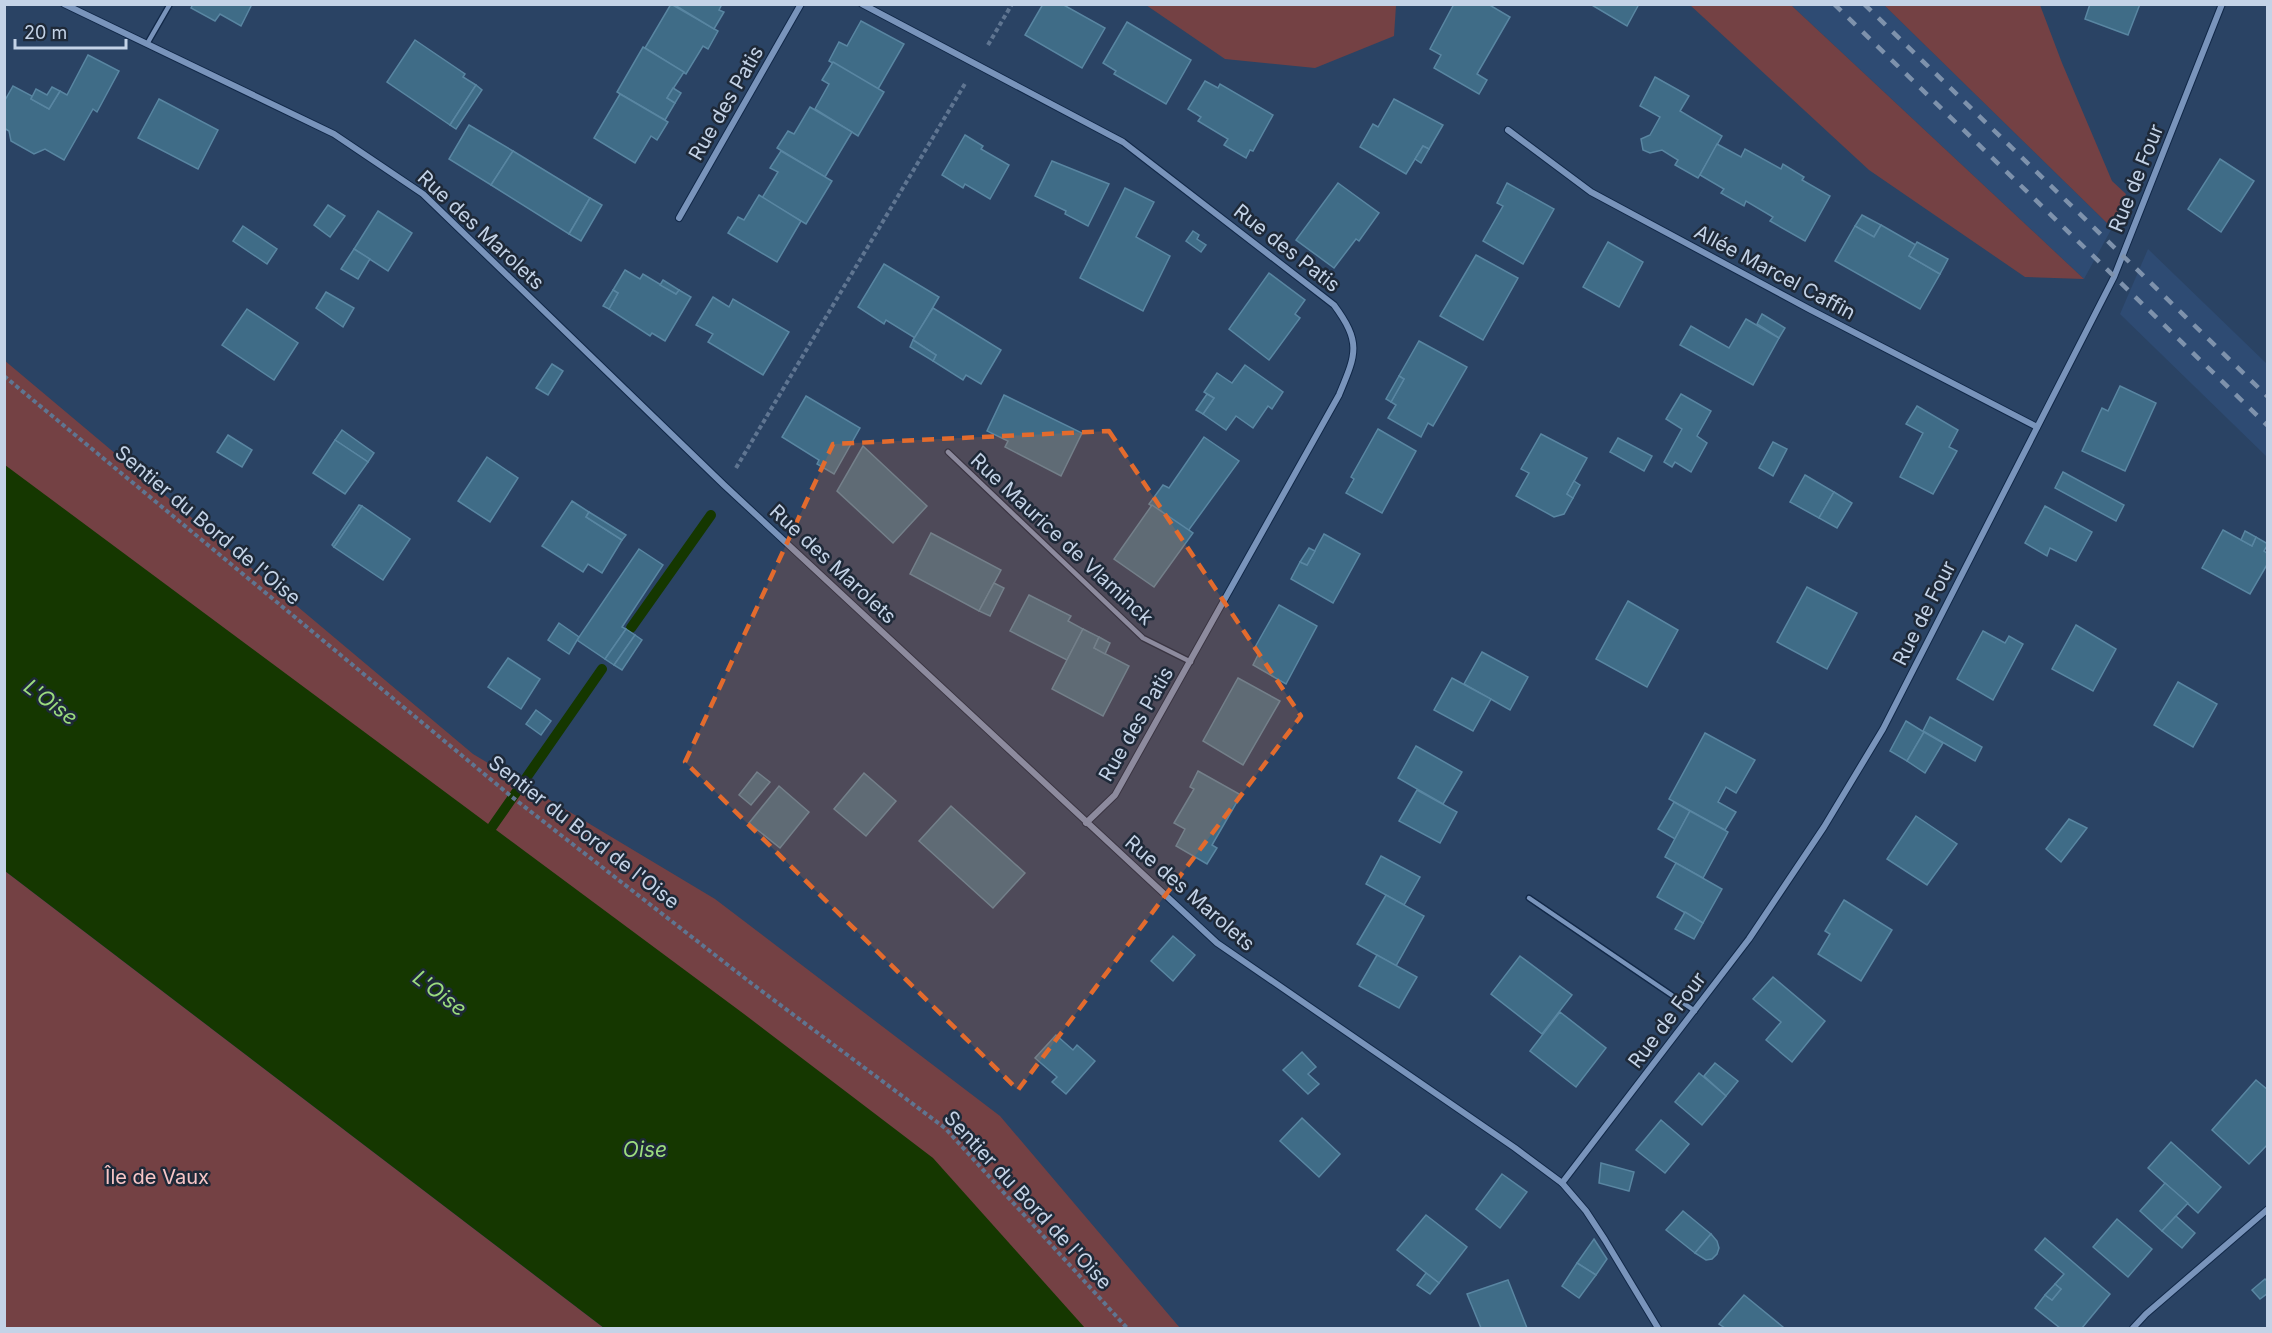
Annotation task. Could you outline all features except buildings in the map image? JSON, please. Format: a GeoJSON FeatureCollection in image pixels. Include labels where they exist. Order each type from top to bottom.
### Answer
{"type":"FeatureCollection","features":[{"type":"Feature","properties":{"kind":"street","name":"Rue des Marolets"},"geometry":{"type":"LineString","coordinates":[[64,4],[334,134],[423,194],[724,485],[1217,943],[1515,1148],[1562,1183],[1605,1240],[1658,1329]]}},
{"type":"Feature","properties":{"kind":"street","name":"Rue des Patis"},"geometry":{"type":"LineString","coordinates":[[679,218],[801,4]]}},
{"type":"Feature","properties":{"kind":"street","name":"Rue des Patis"},"geometry":{"type":"LineString","coordinates":[[862,4],[1123,142],[1334,305],[1347,322],[1355,342],[1352,364],[1339,395],[1191,662],[1116,795],[1086,823]]}},
{"type":"Feature","properties":{"kind":"street","name":"Rue de Four"},"geometry":{"type":"LineString","coordinates":[[1562,1183],[1749,939],[1824,827],[1883,729],[2118,267],[2222,4]]}},
{"type":"Feature","properties":{"kind":"street","name":"Allée Marcel Caffin"},"geometry":{"type":"LineString","coordinates":[[1508,130],[1591,192],[2037,428]]}},
{"type":"Feature","properties":{"kind":"street"},"geometry":{"type":"LineString","coordinates":[[2133,1329],[2146,1314],[2268,1209]]}},
{"type":"Feature","properties":{"kind":"lane"},"geometry":{"type":"LineString","coordinates":[[147,44],[170,4]]}},
{"type":"Feature","properties":{"kind":"lane","name":"Rue Maurice de Vlaminck"},"geometry":{"type":"LineString","coordinates":[[948,452],[1143,638],[1191,662]]}},
{"type":"Feature","properties":{"kind":"lane"},"geometry":{"type":"LineString","coordinates":[[1529,898],[1695,1011]]}},
{"type":"Feature","properties":{"kind":"path"},"geometry":{"type":"LineString","coordinates":[[724,485],[745,454],[1012,4]]}},
{"type":"Feature","properties":{"kind":"path","name":"Sentier du Bord de l'Oise"},"geometry":{"type":"LineString","coordinates":[[4,376],[512,797],[751,982],[945,1128],[1127,1329]]}},
{"type":"Feature","properties":{"kind":"highlighted area"},"geometry":{"type":"Polygon","coordinates":[[[1109,431],[1301,716],[1018,1090],[685,762],[833,444],[1109,431]]]}},
{"type":"Feature","properties":{"kind":"shaded area"},"geometry":{"type":"Polygon","coordinates":[[[1791,5],[1884,5],[2112,228],[2084,279],[1791,5]]]}},
{"type":"Feature","properties":{"kind":"shaded area"},"geometry":{"type":"Polygon","coordinates":[[[2148,249],[2267,364],[2267,457],[2120,314],[2148,249]]]}},
{"type":"Feature","properties":{"kind":"green space"},"geometry":{"type":"Polygon","coordinates":[[[1146,5],[1396,5],[1394,36],[1315,68],[1225,59],[1146,5]]]}},
{"type":"Feature","properties":{"kind":"green space"},"geometry":{"type":"Polygon","coordinates":[[[1690,5],[1791,5],[2084,279],[2025,277],[1869,170],[1690,5]]]}},
{"type":"Feature","properties":{"kind":"green space"},"geometry":{"type":"Polygon","coordinates":[[[1884,5],[2040,5],[2112,181],[2126,194],[2112,228],[1884,5]]]}},
{"type":"Feature","properties":{"kind":"green space"},"geometry":{"type":"Polygon","coordinates":[[[4,360],[473,754],[715,899],[1000,1116],[1180,1328],[1082,1328],[5,467],[4,360]]]}},
{"type":"Feature","properties":{"kind":"green space","name":"Île de Vaux"},"geometry":{"type":"Polygon","coordinates":[[[5,871],[604,1328],[5,1328],[5,871]]]}},
{"type":"Feature","properties":{"kind":"water","name":"Oise"},"geometry":{"type":"Polygon","coordinates":[[[5,465],[744,1014],[933,1158],[1085,1328],[604,1328],[5,871],[5,465]]]}},
{"type":"Feature","properties":{"kind":"waterway"},"geometry":{"type":"LineString","coordinates":[[631,628],[711,515]]}},
{"type":"Feature","properties":{"kind":"waterway"},"geometry":{"type":"LineString","coordinates":[[492,827],[602,669]]}},
{"type":"Feature","properties":{"kind":"railway"},"geometry":{"type":"LineString","coordinates":[[1834,4],[2268,426]]}},
{"type":"Feature","properties":{"kind":"railway"},"geometry":{"type":"LineString","coordinates":[[1864,4],[2268,397]]}},
{"type":"Feature","properties":{"kind":"water label","name":"L'Oise"},"geometry":{"type":"Point","coordinates":[51,702]}},
{"type":"Feature","properties":{"kind":"water label","name":"L'Oise"},"geometry":{"type":"Point","coordinates":[440,993]}}]}
